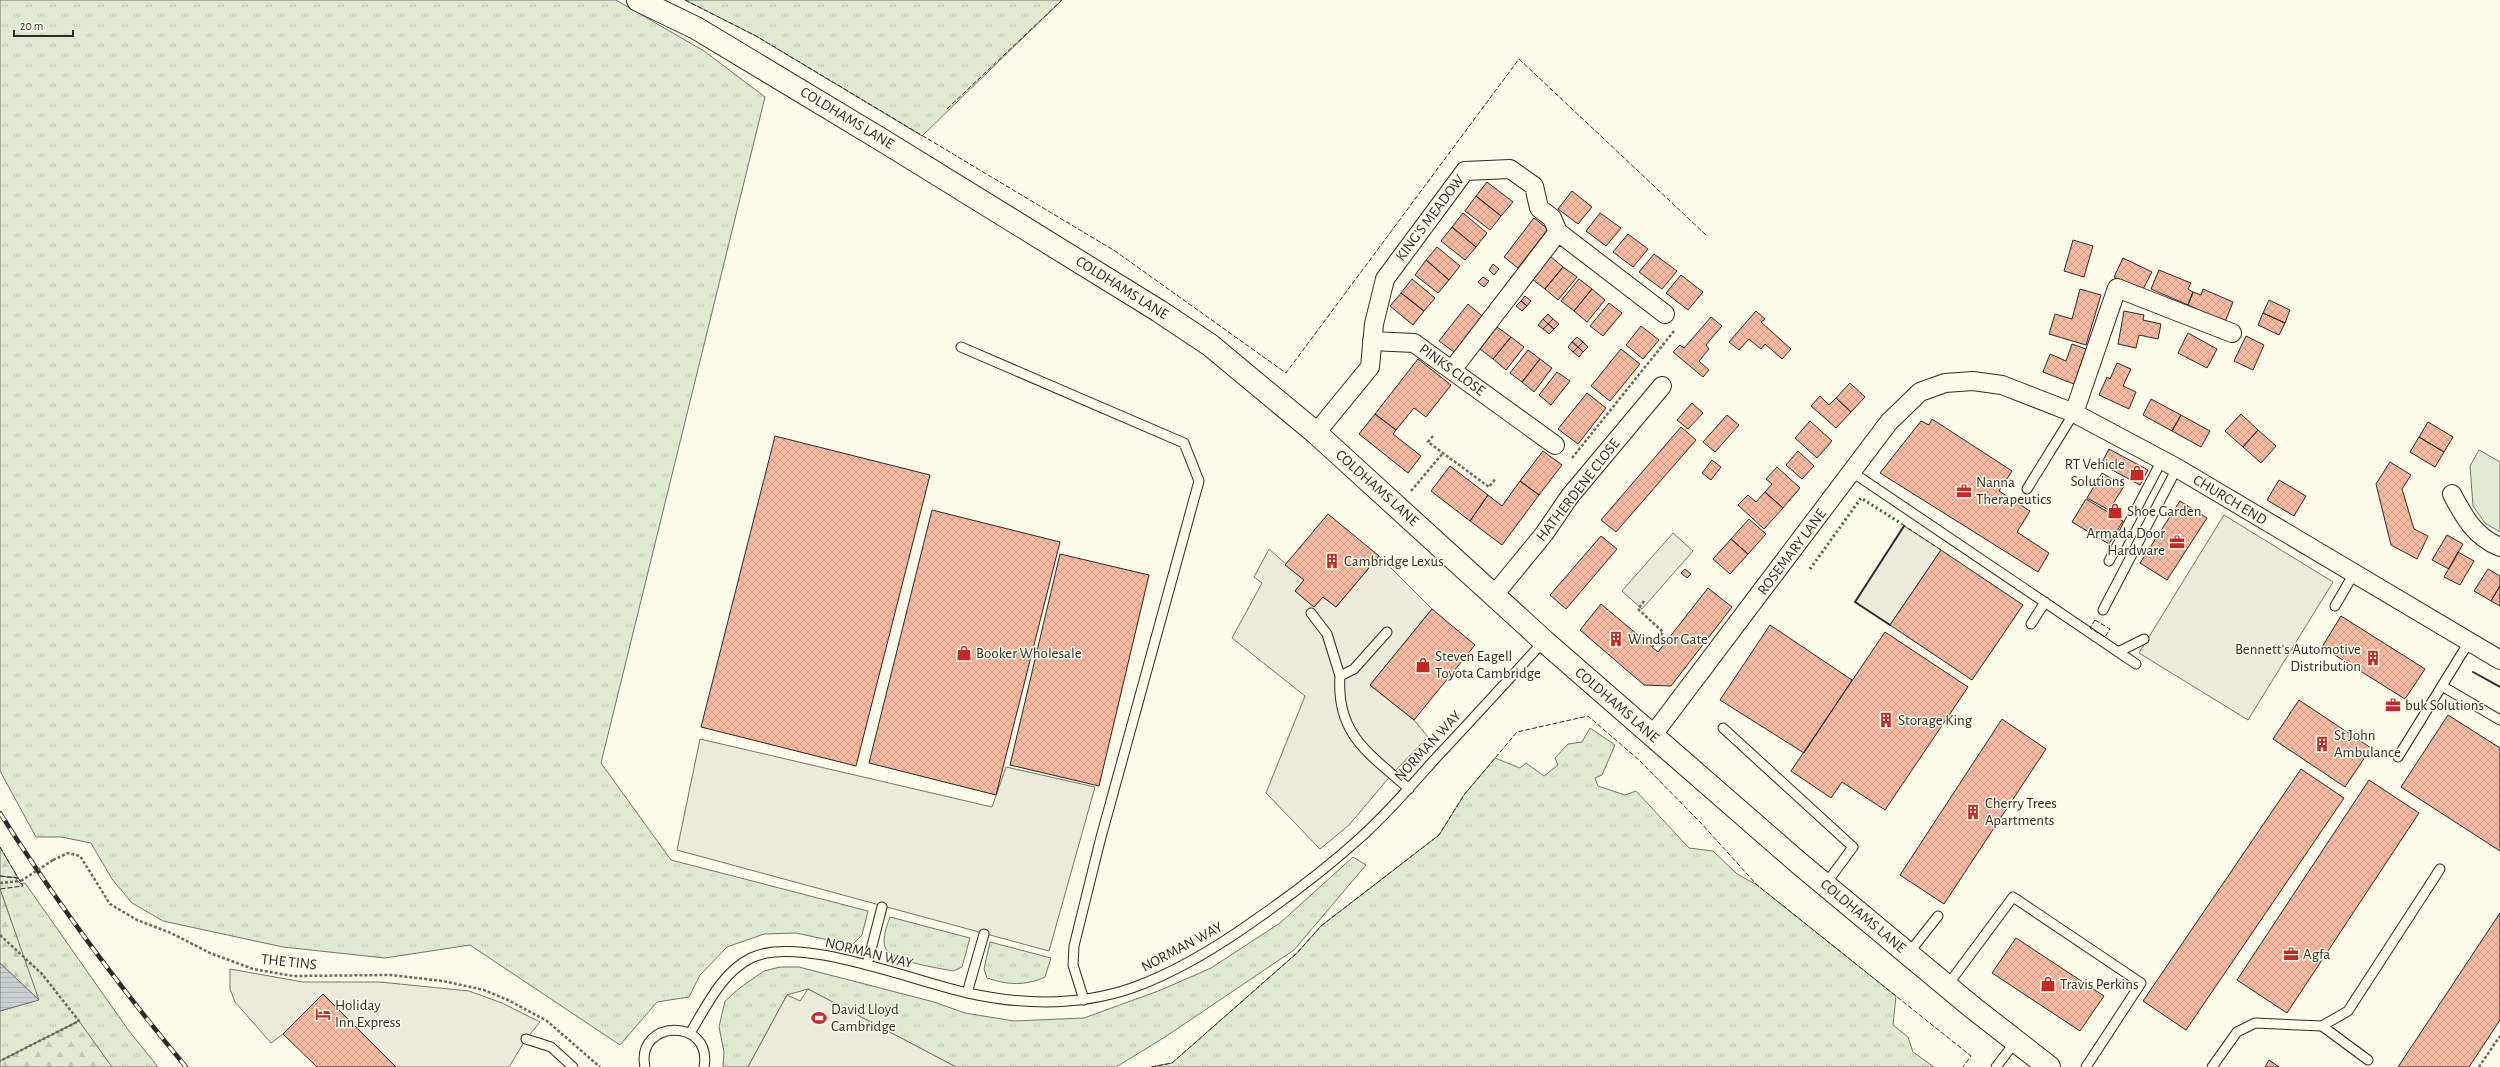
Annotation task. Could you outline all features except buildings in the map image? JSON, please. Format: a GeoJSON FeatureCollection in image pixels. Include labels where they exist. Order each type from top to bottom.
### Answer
{"type":"FeatureCollection","features":[{"type":"Feature","properties":{"kind":"street","name":"COLDHAMS LANE"},"geometry":{"type":"LineString","coordinates":[[638,0],[696,28],[814,99],[1159,311],[1210,345],[1316,433],[1544,641],[1825,885],[1947,986],[2050,1067]]}},
{"type":"Feature","properties":{"kind":"street","name":"KING'S MEADOW"},"geometry":{"type":"LineString","coordinates":[[1372,341],[1385,278],[1464,171],[1510,169],[1534,186],[1539,208],[1552,218],[1558,232],[1665,314]]}},
{"type":"Feature","properties":{"kind":"street"},"geometry":{"type":"LineString","coordinates":[[1452,370],[1558,232]]}},
{"type":"Feature","properties":{"kind":"street"},"geometry":{"type":"LineString","coordinates":[[2074,413],[2117,288],[2232,333]]}},
{"type":"Feature","properties":{"kind":"street"},"geometry":{"type":"LineString","coordinates":[[1316,433],[1370,367],[1372,341]]}},
{"type":"Feature","properties":{"kind":"street","name":"PINKS CLOSE"},"geometry":{"type":"LineString","coordinates":[[1372,341],[1414,343],[1555,445]]}},
{"type":"Feature","properties":{"kind":"street","name":"CHURCH END"},"geometry":{"type":"LineString","coordinates":[[1945,383],[1973,381],[2002,385],[2074,413],[2177,468],[2500,660]]}},
{"type":"Feature","properties":{"kind":"street","name":"ROSEMARY LANE"},"geometry":{"type":"LineString","coordinates":[[1652,736],[1852,472],[1888,422],[1920,392],[1945,383]]}},
{"type":"Feature","properties":{"kind":"street","name":"HATHERDENE CLOSE"},"geometry":{"type":"LineString","coordinates":[[1494,595],[1544,534],[1570,496],[1662,386]]}},
{"type":"Feature","properties":{"kind":"street"},"geometry":{"type":"LineString","coordinates":[[2452,494],[2467,523],[2480,535],[2500,547]]}},
{"type":"Feature","properties":{"kind":"lane"},"geometry":{"type":"LineString","coordinates":[[961,347],[1184,444],[1199,481],[1100,841],[1074,946],[1073,965],[1084,1000]]}},
{"type":"Feature","properties":{"kind":"lane"},"geometry":{"type":"LineString","coordinates":[[2027,489],[2074,413]]}},
{"type":"Feature","properties":{"kind":"lane"},"geometry":{"type":"LineString","coordinates":[[2109,561],[2162,460]]}},
{"type":"Feature","properties":{"kind":"lane"},"geometry":{"type":"LineString","coordinates":[[2103,610],[2177,468]]}},
{"type":"Feature","properties":{"kind":"lane"},"geometry":{"type":"LineString","coordinates":[[1852,472],[2136,664]]}},
{"type":"Feature","properties":{"kind":"lane"},"geometry":{"type":"LineString","coordinates":[[2335,606],[2354,574]]}},
{"type":"Feature","properties":{"kind":"lane"},"geometry":{"type":"LineString","coordinates":[[2031,624],[2045,602]]}},
{"type":"Feature","properties":{"kind":"lane"},"geometry":{"type":"LineString","coordinates":[[1311,613],[1320,622],[1327,634],[1340,676],[1340,709],[1353,736],[1409,789]]}},
{"type":"Feature","properties":{"kind":"lane"},"geometry":{"type":"LineString","coordinates":[[1340,676],[1354,669],[1387,632]]}},
{"type":"Feature","properties":{"kind":"lane"},"geometry":{"type":"LineString","coordinates":[[2118,652],[2144,639]]}},
{"type":"Feature","properties":{"kind":"lane","name":"NORMAN WAY"},"geometry":{"type":"LineString","coordinates":[[690,1033],[714,992],[731,971],[751,958],[772,951],[793,951],[867,965],[967,993],[1018,1001],[1084,1000],[1111,994],[1154,979],[1177,969],[1238,932],[1314,877],[1362,836],[1409,789],[1544,641]]}},
{"type":"Feature","properties":{"kind":"lane"},"geometry":{"type":"LineString","coordinates":[[2398,757],[2468,642]]}},
{"type":"Feature","properties":{"kind":"lane"},"geometry":{"type":"LineString","coordinates":[[2442,686],[2500,720]]}},
{"type":"Feature","properties":{"kind":"lane"},"geometry":{"type":"LineString","coordinates":[[1723,728],[1853,847],[1825,885]]}},
{"type":"Feature","properties":{"kind":"lane"},"geometry":{"type":"LineString","coordinates":[[2212,1067],[2237,1032],[2255,1023],[2322,1026],[2348,1011],[2440,869]]}},
{"type":"Feature","properties":{"kind":"lane"},"geometry":{"type":"LineString","coordinates":[[1947,986],[2013,897],[2141,983],[2086,1067]]}},
{"type":"Feature","properties":{"kind":"lane"},"geometry":{"type":"LineString","coordinates":[[867,965],[882,907]]}},
{"type":"Feature","properties":{"kind":"lane"},"geometry":{"type":"LineString","coordinates":[[1908,954],[1938,916]]}},
{"type":"Feature","properties":{"kind":"lane"},"geometry":{"type":"LineString","coordinates":[[967,993],[984,934]]}},
{"type":"Feature","properties":{"kind":"lane"},"geometry":{"type":"LineString","coordinates":[[2322,1026],[2368,1060]]}},
{"type":"Feature","properties":{"kind":"lane"},"geometry":{"type":"LineString","coordinates":[[645,1067],[646,1050],[654,1037],[672,1029],[690,1033],[702,1045],[705,1053],[704,1067]]}},
{"type":"Feature","properties":{"kind":"lane"},"geometry":{"type":"LineString","coordinates":[[526,1039],[551,1047],[573,1067]]}},
{"type":"Feature","properties":{"kind":"lane"},"geometry":{"type":"LineString","coordinates":[[1996,1067],[2016,1041]]}},
{"type":"Feature","properties":{"kind":"path"},"geometry":{"type":"LineString","coordinates":[[1572,458],[1678,325],[1665,314]]}},
{"type":"Feature","properties":{"kind":"path"},"geometry":{"type":"LineString","coordinates":[[1433,436],[1428,442],[1489,487],[1496,478]]}},
{"type":"Feature","properties":{"kind":"path"},"geometry":{"type":"LineString","coordinates":[[1555,445],[1590,472]]}},
{"type":"Feature","properties":{"kind":"path"},"geometry":{"type":"LineString","coordinates":[[1397,507],[1443,453]]}},
{"type":"Feature","properties":{"kind":"path"},"geometry":{"type":"LineString","coordinates":[[1644,600],[1638,609],[1663,632],[1652,648]]}},
{"type":"Feature","properties":{"kind":"path","name":"THE TINS"},"geometry":{"type":"LineString","coordinates":[[0,883],[21,881],[53,860],[68,853],[80,856],[110,904],[137,920],[171,933],[210,953],[253,969],[293,976],[391,975],[443,981],[484,990],[508,1000],[547,1021],[600,1067]]}},
{"type":"Feature","properties":{"kind":"path"},"geometry":{"type":"LineString","coordinates":[[0,935],[42,974],[78,1021],[0,1061]]}},
{"type":"Feature","properties":{"kind":"path"},"geometry":{"type":"LineString","coordinates":[[2479,1067],[2500,1036]]}},
{"type":"Feature","properties":{"kind":"green space"},"geometry":{"type":"Polygon","coordinates":[[[0,0],[616,0],[704,51],[765,97],[601,763],[671,860],[868,911],[862,935],[852,945],[796,933],[764,934],[727,947],[700,975],[689,997],[657,1002],[620,1045],[470,945],[385,958],[283,947],[163,921],[132,903],[112,879],[91,843],[61,837],[36,837],[0,771],[0,0]]]}},
{"type":"Feature","properties":{"kind":"green space"},"geometry":{"type":"Polygon","coordinates":[[[685,0],[1062,0],[922,136],[756,36],[685,0]]]}},
{"type":"Feature","properties":{"kind":"green space"},"geometry":{"type":"Polygon","coordinates":[[[2479,450],[2500,462],[2500,532],[2485,523],[2473,506],[2470,466],[2479,450]]]}},
{"type":"Feature","properties":{"kind":"green space"},"geometry":{"type":"Polygon","coordinates":[[[1590,728],[1615,745],[1602,775],[1595,778],[1598,786],[1625,795],[1636,791],[1689,848],[1713,851],[1737,874],[1757,885],[1896,996],[1893,1025],[1908,1037],[1913,1052],[1934,1067],[1151,1067],[1172,1063],[1297,953],[1321,926],[1439,835],[1464,795],[1495,758],[1520,768],[1526,763],[1544,776],[1558,765],[1555,758],[1568,744],[1582,742],[1590,728]]]}},
{"type":"Feature","properties":{"kind":"green space"},"geometry":{"type":"Polygon","coordinates":[[[0,847],[18,878],[0,876],[0,847]]]}},
{"type":"Feature","properties":{"kind":"green space"},"geometry":{"type":"Polygon","coordinates":[[[1353,857],[1366,865],[1294,950],[1165,1037],[1116,1067],[956,1067],[808,989],[787,995],[748,1067],[723,1067],[724,1052],[719,1027],[725,1001],[741,987],[764,971],[780,967],[799,967],[934,1002],[965,1013],[1014,1021],[1084,1018],[1161,990],[1211,968],[1280,923],[1353,857]]]}},
{"type":"Feature","properties":{"kind":"green space"},"geometry":{"type":"Polygon","coordinates":[[[0,876],[18,878],[16,879],[21,884],[25,883],[129,1031],[158,1067],[112,1067],[78,1021],[0,1061],[0,1011],[38,1000],[0,889],[0,876]]]}},
{"type":"Feature","properties":{"kind":"green space"},"geometry":{"type":"Polygon","coordinates":[[[0,889],[39,1000],[0,963],[0,889]]]}},
{"type":"Feature","properties":{"kind":"green space"},"geometry":{"type":"Polygon","coordinates":[[[890,917],[970,938],[962,967],[953,971],[926,966],[904,960],[888,952],[885,947],[884,940],[890,917]]]}},
{"type":"Feature","properties":{"kind":"green space"},"geometry":{"type":"Polygon","coordinates":[[[990,942],[1051,958],[1045,977],[1031,982],[1016,984],[987,978],[984,969],[990,942]]]}},
{"type":"Feature","properties":{"kind":"green space"},"geometry":{"type":"Polygon","coordinates":[[[79,1021],[112,1067],[0,1067],[0,1061],[79,1021]]]}},
{"type":"Feature","properties":{"kind":"shaded area"},"geometry":{"type":"Polygon","coordinates":[[[2224,515],[2333,582],[2248,720],[2139,653],[2224,515]]]}},
{"type":"Feature","properties":{"kind":"shaded area"},"geometry":{"type":"Polygon","coordinates":[[[1904,526],[1941,550],[1890,625],[1855,602],[1904,526]]]}},
{"type":"Feature","properties":{"kind":"shaded area"},"geometry":{"type":"Polygon","coordinates":[[[1673,533],[1693,551],[1642,609],[1622,591],[1673,533]]]}},
{"type":"Feature","properties":{"kind":"shaded area"},"geometry":{"type":"Polygon","coordinates":[[[1269,549],[1304,580],[1295,591],[1314,607],[1323,597],[1336,607],[1379,556],[1432,609],[1370,685],[1414,720],[1428,737],[1392,774],[1349,825],[1320,849],[1266,793],[1305,696],[1232,638],[1262,583],[1254,577],[1269,549]]]}},
{"type":"Feature","properties":{"kind":"shaded area"},"geometry":{"type":"Polygon","coordinates":[[[700,739],[992,807],[1006,767],[1095,787],[1049,951],[677,850],[700,739]]]}},
{"type":"Feature","properties":{"kind":"shaded area"},"geometry":{"type":"Polygon","coordinates":[[[0,963],[39,1000],[0,1011],[0,963]]]}},
{"type":"Feature","properties":{"kind":"shaded area"},"geometry":{"type":"Polygon","coordinates":[[[230,969],[303,982],[380,982],[469,991],[502,1003],[540,1022],[526,1039],[509,1067],[396,1067],[283,1034],[271,1043],[235,1002],[230,989],[230,969]]]}},
{"type":"Feature","properties":{"kind":"shaded area","name":"David Lloyd Cambridge"},"geometry":{"type":"Polygon","coordinates":[[[808,989],[956,1067],[748,1067],[787,995],[800,1001],[808,989]]]}},
{"type":"Feature","properties":{"kind":"railway"},"geometry":{"type":"LineString","coordinates":[[0,813],[43,879],[89,943],[186,1067]]}},
{"type":"Feature","properties":{"kind":"hedge"},"geometry":{"type":"LineString","coordinates":[[1810,569],[1861,498],[1902,524]]}},
{"type":"Feature","properties":{"kind":"fence"},"geometry":{"type":"LineString","coordinates":[[685,0],[756,36],[1115,251],[1286,373],[1519,59],[1706,235]]}},
{"type":"Feature","properties":{"kind":"fence"},"geometry":{"type":"LineString","coordinates":[[947,109],[1062,0]]}},
{"type":"Feature","properties":{"kind":"fence"},"geometry":{"type":"LineString","coordinates":[[1902,524],[1941,550]]}},
{"type":"Feature","properties":{"kind":"fence"},"geometry":{"type":"LineString","coordinates":[[2095,620],[2110,629],[2105,637],[2090,628],[2095,620]]}},
{"type":"Feature","properties":{"kind":"fence"},"geometry":{"type":"LineString","coordinates":[[1151,1067],[1172,1063],[1297,953],[1321,926],[1439,835],[1464,795],[1517,732],[1588,716],[1639,760],[1700,822],[1757,885],[1971,1056],[1963,1067]]}},
{"type":"Feature","properties":{"kind":"fence"},"geometry":{"type":"LineString","coordinates":[[0,847],[23,886],[0,889]]}},
{"type":"Feature","properties":{"kind":"fence"},"geometry":{"type":"LineString","coordinates":[[0,876],[18,878]]}},
{"type":"Feature","properties":{"kind":"wall"},"geometry":{"type":"LineString","coordinates":[[1890,625],[1855,602],[1904,526]]}},
{"type":"Feature","properties":{"kind":"wall"},"geometry":{"type":"LineString","coordinates":[[2473,672],[2500,687]]}},
{"type":"Feature","properties":{"kind":"place","name":"RT Vehicle Solutions"},"geometry":{"type":"Point","coordinates":[2137,473]}},
{"type":"Feature","properties":{"kind":"place","name":"Nanna Therapeutics"},"geometry":{"type":"Point","coordinates":[1964,491]}},
{"type":"Feature","properties":{"kind":"place","name":"Shoe Garden"},"geometry":{"type":"Point","coordinates":[2115,511]}},
{"type":"Feature","properties":{"kind":"place","name":"Armada Door Hardware"},"geometry":{"type":"Point","coordinates":[2177,542]}},
{"type":"Feature","properties":{"kind":"place","name":"Cambridge Lexus"},"geometry":{"type":"Point","coordinates":[1332,561]}},
{"type":"Feature","properties":{"kind":"place","name":"Windsor Gate"},"geometry":{"type":"Point","coordinates":[1616,639]}},
{"type":"Feature","properties":{"kind":"place","name":"Booker Wholesale"},"geometry":{"type":"Point","coordinates":[964,653]}},
{"type":"Feature","properties":{"kind":"place","name":"Bennett's Automotive Distribution"},"geometry":{"type":"Point","coordinates":[2373,658]}},
{"type":"Feature","properties":{"kind":"place","name":"Steven Eagell Toyota Cambridge"},"geometry":{"type":"Point","coordinates":[1423,665]}},
{"type":"Feature","properties":{"kind":"place","name":"buk Solutions"},"geometry":{"type":"Point","coordinates":[2393,705]}},
{"type":"Feature","properties":{"kind":"place","name":"Storage King"},"geometry":{"type":"Point","coordinates":[1886,720]}},
{"type":"Feature","properties":{"kind":"place","name":"St John Ambulance"},"geometry":{"type":"Point","coordinates":[2322,744]}},
{"type":"Feature","properties":{"kind":"place","name":"Cherry Trees Apartments"},"geometry":{"type":"Point","coordinates":[1973,812]}},
{"type":"Feature","properties":{"kind":"place","name":"Agfa"},"geometry":{"type":"Point","coordinates":[2291,954]}},
{"type":"Feature","properties":{"kind":"place","name":"Travis Perkins"},"geometry":{"type":"Point","coordinates":[2048,984]}},
{"type":"Feature","properties":{"kind":"place","name":"Holiday Inn Express"},"geometry":{"type":"Point","coordinates":[323,1014]}},
{"type":"Feature","properties":{"kind":"place","name":"David Lloyd Cambridge"},"geometry":{"type":"Point","coordinates":[819,1018]}}]}
